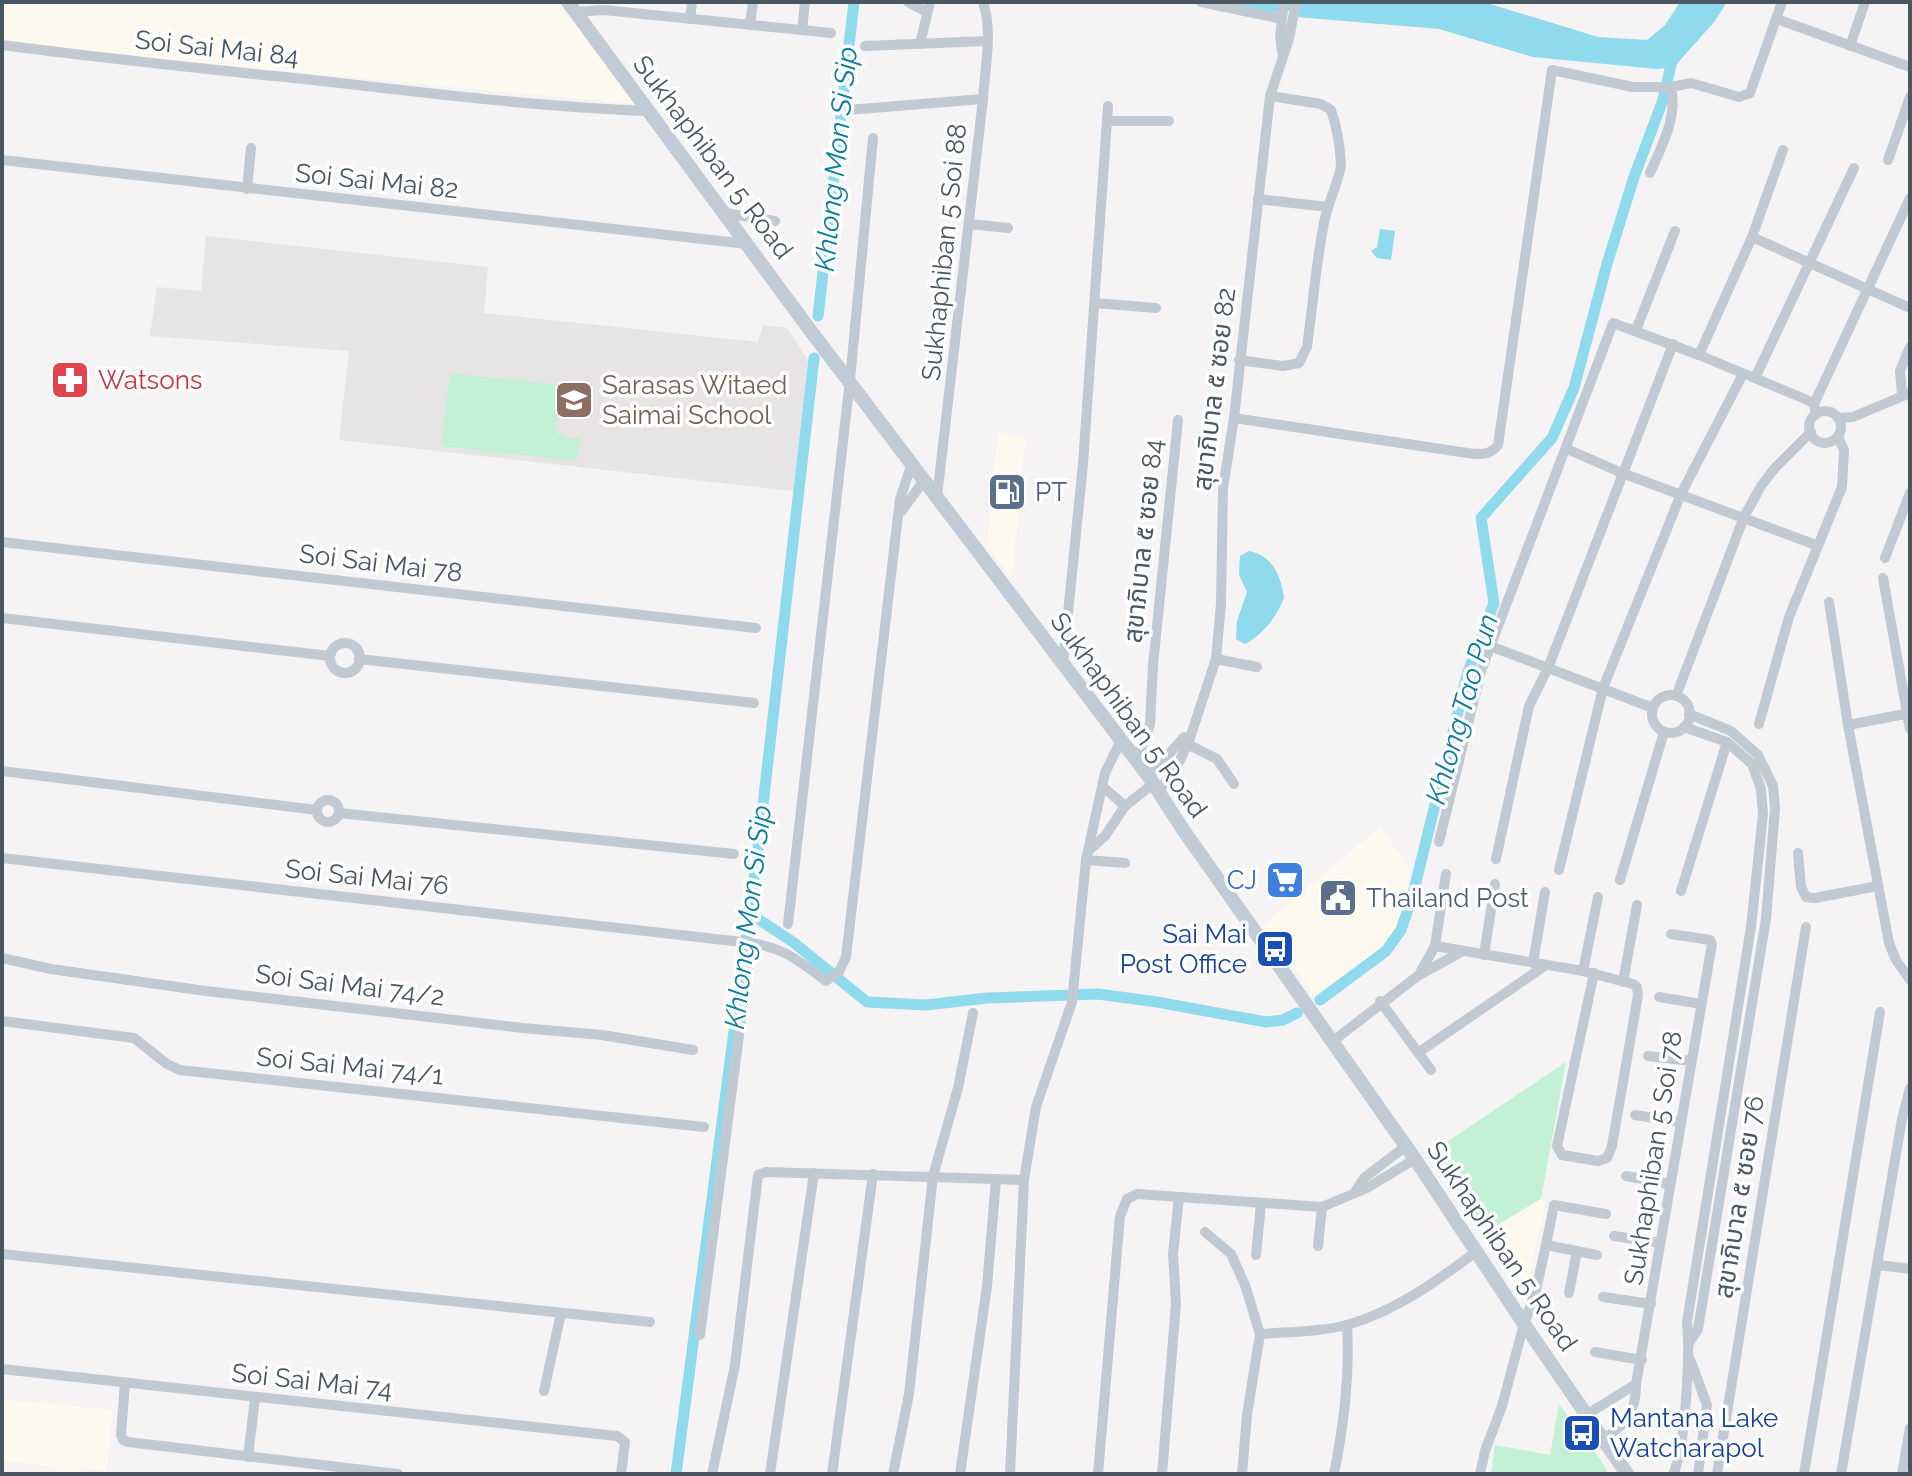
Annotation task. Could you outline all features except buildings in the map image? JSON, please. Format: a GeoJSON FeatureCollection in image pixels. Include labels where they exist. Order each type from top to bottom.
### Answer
{"type":"FeatureCollection","features":[{"type":"Feature","properties":{"kind":"main road","name":"Sukhaphiban 5 Road"},"geometry":{"type":"LineString","coordinates":[[571,7],[810,330],[1154,784],[1411,1153],[1627,1474]]}},
{"type":"Feature","properties":{"kind":"street"},"geometry":{"type":"LineString","coordinates":[[690,19],[692,2]]}},
{"type":"Feature","properties":{"kind":"street"},"geometry":{"type":"LineString","coordinates":[[750,25],[753,2]]}},
{"type":"Feature","properties":{"kind":"street"},"geometry":{"type":"LineString","coordinates":[[802,30],[805,2]]}},
{"type":"Feature","properties":{"kind":"street"},"geometry":{"type":"LineString","coordinates":[[908,2],[928,7],[920,44]]}},
{"type":"Feature","properties":{"kind":"street"},"geometry":{"type":"LineString","coordinates":[[983,2],[988,17],[983,99]]}},
{"type":"Feature","properties":{"kind":"street"},"geometry":{"type":"LineString","coordinates":[[1201,2],[1286,18]]}},
{"type":"Feature","properties":{"kind":"street","name":"สุขาภิบาล ๕ ซอย 82"},"geometry":{"type":"LineString","coordinates":[[1154,784],[1193,726],[1216,659],[1221,604],[1223,488],[1234,418],[1270,96],[1282,55],[1286,18],[1284,2]]}},
{"type":"Feature","properties":{"kind":"street","name":"สุขาภิบาล ๕ ซอย 82"},"geometry":{"type":"LineString","coordinates":[[1286,18],[1296,2]]}},
{"type":"Feature","properties":{"kind":"street"},"geometry":{"type":"LineString","coordinates":[[1234,418],[1474,454],[1494,451],[1498,445],[1552,70],[1633,87],[1691,83],[1739,97],[1750,93],[1782,2]]}},
{"type":"Feature","properties":{"kind":"street"},"geometry":{"type":"LineString","coordinates":[[1850,46],[1865,2]]}},
{"type":"Feature","properties":{"kind":"street"},"geometry":{"type":"LineString","coordinates":[[571,7],[636,7],[690,19],[831,33]]}},
{"type":"Feature","properties":{"kind":"street"},"geometry":{"type":"LineString","coordinates":[[1777,19],[1910,67]]}},
{"type":"Feature","properties":{"kind":"street"},"geometry":{"type":"LineString","coordinates":[[865,46],[987,41]]}},
{"type":"Feature","properties":{"kind":"street","name":"Soi Sai Mai 84"},"geometry":{"type":"LineString","coordinates":[[2,45],[162,66],[428,94],[584,109],[648,111]]}},
{"type":"Feature","properties":{"kind":"street"},"geometry":{"type":"LineString","coordinates":[[1650,173],[1668,132],[1674,102],[1666,87]]}},
{"type":"Feature","properties":{"kind":"street"},"geometry":{"type":"LineString","coordinates":[[1239,360],[1283,366],[1299,363],[1303,356],[1307,347],[1314,277],[1328,207],[1341,167],[1331,110],[1321,104],[1270,96]]}},
{"type":"Feature","properties":{"kind":"street"},"geometry":{"type":"LineString","coordinates":[[1888,160],[1910,97]]}},
{"type":"Feature","properties":{"kind":"street","name":"Sukhaphiban 5 Soi 88"},"geometry":{"type":"LineString","coordinates":[[848,110],[983,99],[937,497]]}},
{"type":"Feature","properties":{"kind":"street"},"geometry":{"type":"LineString","coordinates":[[1063,663],[1083,464],[1108,106]]}},
{"type":"Feature","properties":{"kind":"street"},"geometry":{"type":"LineString","coordinates":[[1108,121],[1169,121]]}},
{"type":"Feature","properties":{"kind":"street"},"geometry":{"type":"LineString","coordinates":[[788,924],[850,380],[873,138]]}},
{"type":"Feature","properties":{"kind":"street"},"geometry":{"type":"LineString","coordinates":[[247,189],[251,148]]}},
{"type":"Feature","properties":{"kind":"street"},"geometry":{"type":"LineString","coordinates":[[1699,355],[1752,237],[1783,150]]}},
{"type":"Feature","properties":{"kind":"street","name":"Soi Sai Mai 82"},"geometry":{"type":"LineString","coordinates":[[2,160],[747,244]]}},
{"type":"Feature","properties":{"kind":"street"},"geometry":{"type":"LineString","coordinates":[[1755,378],[1854,168]]}},
{"type":"Feature","properties":{"kind":"street"},"geometry":{"type":"LineString","coordinates":[[1439,842],[1475,692],[1490,646],[1613,323],[1673,344],[1755,378],[1815,410],[1831,413],[1838,418],[1841,428],[1838,437],[1830,442],[1820,442],[1811,432],[1811,422],[1815,410],[1866,288],[1910,198]]}},
{"type":"Feature","properties":{"kind":"street"},"geometry":{"type":"LineString","coordinates":[[1258,199],[1328,207]]}},
{"type":"Feature","properties":{"kind":"street"},"geometry":{"type":"LineString","coordinates":[[724,213],[775,221]]}},
{"type":"Feature","properties":{"kind":"street"},"geometry":{"type":"LineString","coordinates":[[969,224],[1008,228]]}},
{"type":"Feature","properties":{"kind":"street"},"geometry":{"type":"LineString","coordinates":[[1636,330],[1675,231]]}},
{"type":"Feature","properties":{"kind":"street"},"geometry":{"type":"LineString","coordinates":[[1752,237],[1910,308]]}},
{"type":"Feature","properties":{"kind":"street"},"geometry":{"type":"LineString","coordinates":[[1095,303],[1156,308]]}},
{"type":"Feature","properties":{"kind":"street"},"geometry":{"type":"LineString","coordinates":[[1496,859],[1529,706],[1548,668],[1673,344]]}},
{"type":"Feature","properties":{"kind":"street"},"geometry":{"type":"LineString","coordinates":[[1838,418],[1853,417],[1906,393],[1900,371],[1910,347]]}},
{"type":"Feature","properties":{"kind":"street"},"geometry":{"type":"LineString","coordinates":[[1559,870],[1603,688],[1681,494],[1743,374]]}},
{"type":"Feature","properties":{"kind":"street","name":"สุขาภิบาล ๕ ซอย 84"},"geometry":{"type":"LineString","coordinates":[[1132,757],[1141,749],[1150,724],[1153,665],[1178,420]]}},
{"type":"Feature","properties":{"kind":"street"},"geometry":{"type":"LineString","coordinates":[[1676,696],[1744,517],[1761,486],[1811,432]]}},
{"type":"Feature","properties":{"kind":"street"},"geometry":{"type":"LineString","coordinates":[[1759,724],[1789,617],[1842,487],[1844,450],[1838,437]]}},
{"type":"Feature","properties":{"kind":"street"},"geometry":{"type":"LineString","coordinates":[[1567,449],[1622,473],[1816,545]]}},
{"type":"Feature","properties":{"kind":"street"},"geometry":{"type":"LineString","coordinates":[[899,518],[902,489],[912,463]]}},
{"type":"Feature","properties":{"kind":"street"},"geometry":{"type":"LineString","coordinates":[[899,518],[925,479]]}},
{"type":"Feature","properties":{"kind":"street"},"geometry":{"type":"LineString","coordinates":[[1885,558],[1910,493]]}},
{"type":"Feature","properties":{"kind":"street","name":"Soi Sai Mai 76"},"geometry":{"type":"LineString","coordinates":[[2,858],[749,942],[779,948],[791,954],[826,981],[846,957],[899,518]]}},
{"type":"Feature","properties":{"kind":"street","name":"Soi Sai Mai 78"},"geometry":{"type":"LineString","coordinates":[[2,542],[756,628]]}},
{"type":"Feature","properties":{"kind":"street"},"geometry":{"type":"LineString","coordinates":[[1883,578],[1910,729]]}},
{"type":"Feature","properties":{"kind":"street"},"geometry":{"type":"LineString","coordinates":[[1829,602],[1848,725],[1889,943],[1910,980]]}},
{"type":"Feature","properties":{"kind":"street"},"geometry":{"type":"LineString","coordinates":[[2,618],[330,656]]}},
{"type":"Feature","properties":{"kind":"street"},"geometry":{"type":"LineString","coordinates":[[348,643],[356,648],[359,659],[354,670],[344,673],[335,669],[330,656],[334,647],[348,643]]}},
{"type":"Feature","properties":{"kind":"street"},"geometry":{"type":"LineString","coordinates":[[1490,646],[1653,708]]}},
{"type":"Feature","properties":{"kind":"street"},"geometry":{"type":"LineString","coordinates":[[359,659],[754,703]]}},
{"type":"Feature","properties":{"kind":"street"},"geometry":{"type":"LineString","coordinates":[[1216,659],[1257,667]]}},
{"type":"Feature","properties":{"kind":"street"},"geometry":{"type":"LineString","coordinates":[[1676,696],[1686,703],[1689,714],[1684,727],[1678,731],[1664,732],[1654,723],[1653,708],[1660,699],[1676,696]]}},
{"type":"Feature","properties":{"kind":"street"},"geometry":{"type":"LineString","coordinates":[[1848,725],[1908,713]]}},
{"type":"Feature","properties":{"kind":"street"},"geometry":{"type":"LineString","coordinates":[[1689,714],[1731,731],[1746,742],[1766,767],[1773,786],[1775,808],[1771,874],[1731,1135],[1698,1329],[1689,1343]]}},
{"type":"Feature","properties":{"kind":"street"},"geometry":{"type":"LineString","coordinates":[[1673,1474],[1680,1442],[1689,1357],[1687,1322],[1751,927],[1763,814],[1761,789],[1752,764],[1727,742],[1684,727]]}},
{"type":"Feature","properties":{"kind":"street"},"geometry":{"type":"LineString","coordinates":[[1620,880],[1664,732]]}},
{"type":"Feature","properties":{"kind":"street"},"geometry":{"type":"LineString","coordinates":[[1010,1474],[1024,1180],[1036,1107],[1072,997],[1087,856],[1105,773],[1121,740]]}},
{"type":"Feature","properties":{"kind":"street"},"geometry":{"type":"LineString","coordinates":[[1681,891],[1727,742]]}},
{"type":"Feature","properties":{"kind":"street"},"geometry":{"type":"LineString","coordinates":[[1184,743],[1217,759],[1234,784]]}},
{"type":"Feature","properties":{"kind":"street","name":"สุขาภิบาล ๕ ซอย 82"},"geometry":{"type":"LineString","coordinates":[[1154,784],[1177,766],[1184,743]]}},
{"type":"Feature","properties":{"kind":"street"},"geometry":{"type":"LineString","coordinates":[[2,771],[317,810],[321,803],[329,801],[336,805],[339,813],[734,854]]}},
{"type":"Feature","properties":{"kind":"street"},"geometry":{"type":"LineString","coordinates":[[1087,856],[1125,806],[1154,784]]}},
{"type":"Feature","properties":{"kind":"street"},"geometry":{"type":"LineString","coordinates":[[1103,787],[1125,806]]}},
{"type":"Feature","properties":{"kind":"street"},"geometry":{"type":"LineString","coordinates":[[1798,853],[1801,887],[1806,897],[1878,886]]}},
{"type":"Feature","properties":{"kind":"street"},"geometry":{"type":"LineString","coordinates":[[1087,856],[1125,863]]}},
{"type":"Feature","properties":{"kind":"street"},"geometry":{"type":"LineString","coordinates":[[1758,867],[1771,874]]}},
{"type":"Feature","properties":{"kind":"street"},"geometry":{"type":"LineString","coordinates":[[1419,975],[1435,946],[1446,874]]}},
{"type":"Feature","properties":{"kind":"street"},"geometry":{"type":"LineString","coordinates":[[1484,955],[1495,884]]}},
{"type":"Feature","properties":{"kind":"street"},"geometry":{"type":"LineString","coordinates":[[1533,963],[1545,892]]}},
{"type":"Feature","properties":{"kind":"street"},"geometry":{"type":"LineString","coordinates":[[1435,946],[1588,972],[1637,987],[1610,1154],[1598,1161],[1562,1155],[1557,1146],[1588,972],[1598,897]]}},
{"type":"Feature","properties":{"kind":"street"},"geometry":{"type":"LineString","coordinates":[[1623,982],[1637,905]]}},
{"type":"Feature","properties":{"kind":"street","name":"สุขาภิบาล ๕ ซอย 76"},"geometry":{"type":"LineString","coordinates":[[1717,1474],[1806,927]]}},
{"type":"Feature","properties":{"kind":"street","name":"Sukhaphiban 5 Soi 78"},"geometry":{"type":"LineString","coordinates":[[1603,1440],[1620,1427],[1635,1409],[1636,1384],[1669,1184],[1712,944],[1710,940],[1671,934]]}},
{"type":"Feature","properties":{"kind":"street"},"geometry":{"type":"LineString","coordinates":[[700,1335],[749,942]]}},
{"type":"Feature","properties":{"kind":"street"},"geometry":{"type":"LineString","coordinates":[[1331,1038],[1419,975],[1463,951]]}},
{"type":"Feature","properties":{"kind":"street","name":"Soi Sai Mai 74/2"},"geometry":{"type":"LineString","coordinates":[[2,958],[51,969],[206,991],[602,1035],[693,1050]]}},
{"type":"Feature","properties":{"kind":"street"},"geometry":{"type":"LineString","coordinates":[[1419,1052],[1546,965]]}},
{"type":"Feature","properties":{"kind":"street"},"geometry":{"type":"LineString","coordinates":[[1659,997],[1701,1004]]}},
{"type":"Feature","properties":{"kind":"street"},"geometry":{"type":"LineString","coordinates":[[1383,999],[1431,1070]]}},
{"type":"Feature","properties":{"kind":"street"},"geometry":{"type":"LineString","coordinates":[[1804,1474],[1880,1012]]}},
{"type":"Feature","properties":{"kind":"street"},"geometry":{"type":"LineString","coordinates":[[893,1474],[909,1394],[933,1176],[958,1088],[973,1013]]}},
{"type":"Feature","properties":{"kind":"street","name":"Soi Sai Mai 74/1"},"geometry":{"type":"LineString","coordinates":[[2,1021],[134,1038],[167,1064],[180,1070],[704,1127]]}},
{"type":"Feature","properties":{"kind":"street"},"geometry":{"type":"LineString","coordinates":[[1648,1056],[1691,1061]]}},
{"type":"Feature","properties":{"kind":"street"},"geometry":{"type":"LineString","coordinates":[[1841,1474],[1902,1119],[1910,1088]]}},
{"type":"Feature","properties":{"kind":"street"},"geometry":{"type":"LineString","coordinates":[[1635,1115],[1680,1122]]}},
{"type":"Feature","properties":{"kind":"street"},"geometry":{"type":"LineString","coordinates":[[1717,1133],[1731,1135]]}},
{"type":"Feature","properties":{"kind":"street"},"geometry":{"type":"LineString","coordinates":[[1098,1474],[1120,1216],[1127,1199],[1137,1194],[1322,1207],[1356,1190],[1367,1188],[1411,1153]]}},
{"type":"Feature","properties":{"kind":"street"},"geometry":{"type":"LineString","coordinates":[[712,1474],[735,1365],[758,1175],[766,1172],[873,1174],[1024,1180]]}},
{"type":"Feature","properties":{"kind":"street"},"geometry":{"type":"LineString","coordinates":[[770,1474],[814,1173]]}},
{"type":"Feature","properties":{"kind":"street"},"geometry":{"type":"LineString","coordinates":[[832,1474],[873,1174]]}},
{"type":"Feature","properties":{"kind":"street"},"geometry":{"type":"LineString","coordinates":[[1626,1176],[1669,1184]]}},
{"type":"Feature","properties":{"kind":"street"},"geometry":{"type":"LineString","coordinates":[[960,1474],[987,1286],[996,1180]]}},
{"type":"Feature","properties":{"kind":"street"},"geometry":{"type":"LineString","coordinates":[[1162,1474],[1176,1304],[1173,1254],[1179,1197]]}},
{"type":"Feature","properties":{"kind":"street"},"geometry":{"type":"LineString","coordinates":[[1256,1255],[1261,1204]]}},
{"type":"Feature","properties":{"kind":"street"},"geometry":{"type":"LineString","coordinates":[[1480,1474],[1536,1290],[1554,1205],[1606,1214]]}},
{"type":"Feature","properties":{"kind":"street"},"geometry":{"type":"LineString","coordinates":[[1318,1246],[1322,1207]]}},
{"type":"Feature","properties":{"kind":"street"},"geometry":{"type":"LineString","coordinates":[[1205,1232],[1231,1254],[1245,1285],[1260,1334],[1247,1415],[1242,1474]]}},
{"type":"Feature","properties":{"kind":"street"},"geometry":{"type":"LineString","coordinates":[[1614,1236],[1660,1243]]}},
{"type":"Feature","properties":{"kind":"street"},"geometry":{"type":"LineString","coordinates":[[1546,1245],[1597,1255]]}},
{"type":"Feature","properties":{"kind":"street"},"geometry":{"type":"LineString","coordinates":[[1260,1334],[1347,1325],[1380,1313],[1413,1296],[1477,1251]]}},
{"type":"Feature","properties":{"kind":"street"},"geometry":{"type":"LineString","coordinates":[[1569,1293],[1577,1251]]}},
{"type":"Feature","properties":{"kind":"street"},"geometry":{"type":"LineString","coordinates":[[2,1254],[650,1322]]}},
{"type":"Feature","properties":{"kind":"street"},"geometry":{"type":"LineString","coordinates":[[1879,1265],[1910,1269]]}},
{"type":"Feature","properties":{"kind":"street"},"geometry":{"type":"LineString","coordinates":[[1603,1297],[1651,1304]]}},
{"type":"Feature","properties":{"kind":"street"},"geometry":{"type":"LineString","coordinates":[[544,1391],[561,1313]]}},
{"type":"Feature","properties":{"kind":"street"},"geometry":{"type":"LineString","coordinates":[[1334,1474],[1347,1399],[1347,1325]]}},
{"type":"Feature","properties":{"kind":"street"},"geometry":{"type":"LineString","coordinates":[[1595,1352],[1642,1360]]}},
{"type":"Feature","properties":{"kind":"street"},"geometry":{"type":"LineString","coordinates":[[1689,1357],[1707,1405],[1698,1474]]}},
{"type":"Feature","properties":{"kind":"street","name":"Soi Sai Mai 74"},"geometry":{"type":"LineString","coordinates":[[2,1369],[617,1436],[625,1442],[621,1474]]}},
{"type":"Feature","properties":{"kind":"street"},"geometry":{"type":"LineString","coordinates":[[125,1383],[123,1440],[398,1474]]}},
{"type":"Feature","properties":{"kind":"street"},"geometry":{"type":"LineString","coordinates":[[1586,1415],[1636,1384]]}},
{"type":"Feature","properties":{"kind":"street"},"geometry":{"type":"LineString","coordinates":[[248,1457],[255,1398]]}},
{"type":"Feature","properties":{"kind":"street"},"geometry":{"type":"LineString","coordinates":[[1902,1474],[1910,1428]]}},
{"type":"Feature","properties":{"kind":"shaded area"},"geometry":{"type":"Polygon","coordinates":[[[2,2],[567,2],[644,105],[2,44],[2,2]]]}},
{"type":"Feature","properties":{"kind":"shaded area","name":"Sarasas Witaed Saimai School"},"geometry":{"type":"Polygon","coordinates":[[[206,236],[488,267],[484,313],[758,342],[763,325],[787,328],[808,360],[793,491],[339,440],[349,351],[150,336],[157,287],[201,291],[206,236]]]}},
{"type":"Feature","properties":{"kind":"shaded area","name":"PT"},"geometry":{"type":"Polygon","coordinates":[[[998,434],[1026,437],[1012,578],[987,547],[998,434]]]}},
{"type":"Feature","properties":{"kind":"shaded area"},"geometry":{"type":"Polygon","coordinates":[[[1380,827],[1411,870],[1407,887],[1410,898],[1398,929],[1385,947],[1317,999],[1263,925],[1380,827]]]}},
{"type":"Feature","properties":{"kind":"shaded area"},"geometry":{"type":"Polygon","coordinates":[[[1541,1199],[1545,1204],[1527,1286],[1487,1231],[1541,1199]]]}},
{"type":"Feature","properties":{"kind":"shaded area"},"geometry":{"type":"Polygon","coordinates":[[[2,1399],[113,1410],[106,1471],[80,1468],[79,1474],[56,1474],[56,1467],[2,1461],[2,1399]]]}},
{"type":"Feature","properties":{"kind":"green space"},"geometry":{"type":"Polygon","coordinates":[[[450,373],[560,385],[561,404],[583,406],[580,419],[566,412],[554,424],[557,432],[569,439],[581,437],[576,461],[441,446],[450,373]]]}},
{"type":"Feature","properties":{"kind":"green space"},"geometry":{"type":"Polygon","coordinates":[[[1566,1062],[1541,1199],[1487,1231],[1429,1154],[1566,1062]]]}},
{"type":"Feature","properties":{"kind":"green space"},"geometry":{"type":"Polygon","coordinates":[[[1559,1404],[1607,1469],[1607,1474],[1491,1474],[1495,1445],[1550,1455],[1559,1404]]]}},
{"type":"Feature","properties":{"kind":"water"},"geometry":{"type":"Polygon","coordinates":[[[1281,2],[1484,2],[1598,37],[1647,40],[1665,25],[1680,2],[1727,2],[1715,21],[1674,67],[1657,69],[1533,57],[1439,29],[1297,17],[1281,2]]]}},
{"type":"Feature","properties":{"kind":"water"},"geometry":{"type":"Polygon","coordinates":[[[1380,229],[1395,231],[1391,260],[1377,258],[1371,251],[1377,247],[1380,229]]]}},
{"type":"Feature","properties":{"kind":"water"},"geometry":{"type":"Polygon","coordinates":[[[1249,551],[1270,562],[1281,582],[1284,598],[1268,625],[1245,644],[1236,639],[1237,621],[1247,592],[1239,575],[1240,556],[1249,551]]]}},
{"type":"Feature","properties":{"kind":"waterway","name":"Khlong Mon Si Sip"},"geometry":{"type":"LineString","coordinates":[[818,316],[854,2]]}},
{"type":"Feature","properties":{"kind":"waterway"},"geometry":{"type":"LineString","coordinates":[[1230,2],[1265,8],[1292,5]]}},
{"type":"Feature","properties":{"kind":"waterway","name":"Khlong Tao Pun"},"geometry":{"type":"LineString","coordinates":[[1320,1000],[1386,951],[1401,930],[1413,894],[1467,675],[1494,603],[1481,518],[1552,438],[1574,388],[1607,264],[1634,177],[1663,100],[1673,56]]}},
{"type":"Feature","properties":{"kind":"waterway","name":"Khlong Mon Si Sip"},"geometry":{"type":"LineString","coordinates":[[676,1474],[759,840],[814,358]]}},
{"type":"Feature","properties":{"kind":"waterway","name":"Khlong Tao Pun"},"geometry":{"type":"LineString","coordinates":[[749,913],[793,942],[867,1002],[926,1005],[987,998],[1098,994],[1266,1022],[1283,1020],[1297,1013]]}},
{"type":"Feature","properties":{"kind":"place","name":"Watsons"},"geometry":{"type":"Point","coordinates":[70,380]}},
{"type":"Feature","properties":{"kind":"place","name":"Sarasas Witaed Saimai School"},"geometry":{"type":"Point","coordinates":[574,400]}},
{"type":"Feature","properties":{"kind":"place","name":"PT"},"geometry":{"type":"Point","coordinates":[1007,492]}},
{"type":"Feature","properties":{"kind":"place","name":"CJ"},"geometry":{"type":"Point","coordinates":[1285,880]}},
{"type":"Feature","properties":{"kind":"place","name":"Thailand Post"},"geometry":{"type":"Point","coordinates":[1338,898]}},
{"type":"Feature","properties":{"kind":"place","name":"Sai Mai Post Office"},"geometry":{"type":"Point","coordinates":[1275,949]}},
{"type":"Feature","properties":{"kind":"place","name":"Mantana Lake Watcharapol"},"geometry":{"type":"Point","coordinates":[1582,1433]}}]}
